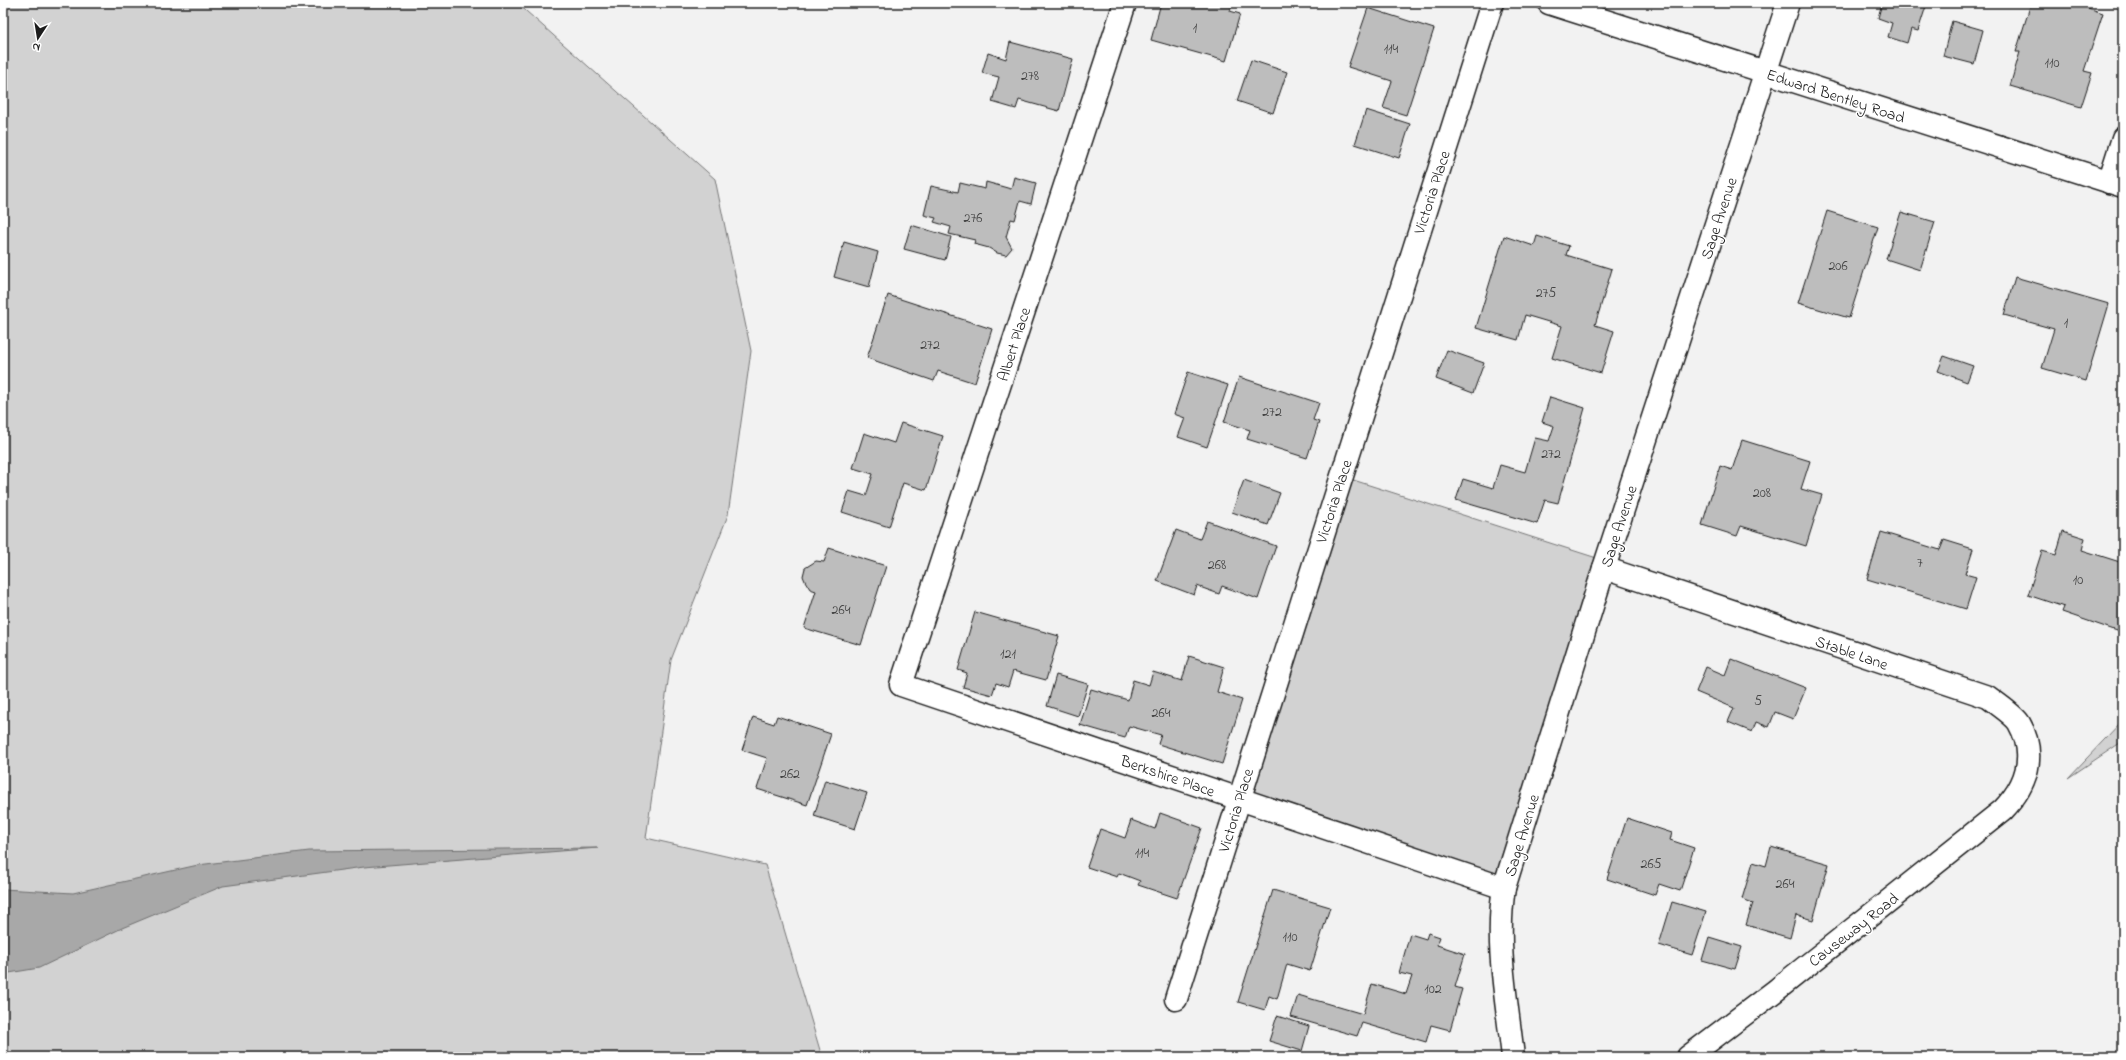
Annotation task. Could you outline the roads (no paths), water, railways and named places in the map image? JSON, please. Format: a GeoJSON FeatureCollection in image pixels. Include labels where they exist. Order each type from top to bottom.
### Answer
{"type":"FeatureCollection","features":[{"type":"Feature","properties":{"kind":"street","name":"Albert Place"},"geometry":{"type":"LineString","coordinates":[[901,685],[1125,3]]}},
{"type":"Feature","properties":{"kind":"street","name":"Victoria Place"},"geometry":{"type":"LineString","coordinates":[[1176,999],[1238,799],[1492,3]]}},
{"type":"Feature","properties":{"kind":"street","name":"Edward Bentley Road"},"geometry":{"type":"LineString","coordinates":[[1549,3],[2116,184]]}},
{"type":"Feature","properties":{"kind":"street","name":"Sage Avenue"},"geometry":{"type":"LineString","coordinates":[[1513,1057],[1500,931],[1500,909],[1504,888],[1604,568],[1788,3]]}},
{"type":"Feature","properties":{"kind":"street"},"geometry":{"type":"LineString","coordinates":[[2116,184],[2123,138]]}},
{"type":"Feature","properties":{"kind":"street","name":"Stable Lane"},"geometry":{"type":"LineString","coordinates":[[1604,568],[1988,697],[2018,722],[2029,751],[2028,770],[2016,797]]}},
{"type":"Feature","properties":{"kind":"street","name":"Berkshire Place"},"geometry":{"type":"LineString","coordinates":[[901,685],[1504,888]]}},
{"type":"Feature","properties":{"kind":"street","name":"Causeway Road"},"geometry":{"type":"LineString","coordinates":[[1688,1057],[1775,991],[1997,814],[2016,797]]}}]}
